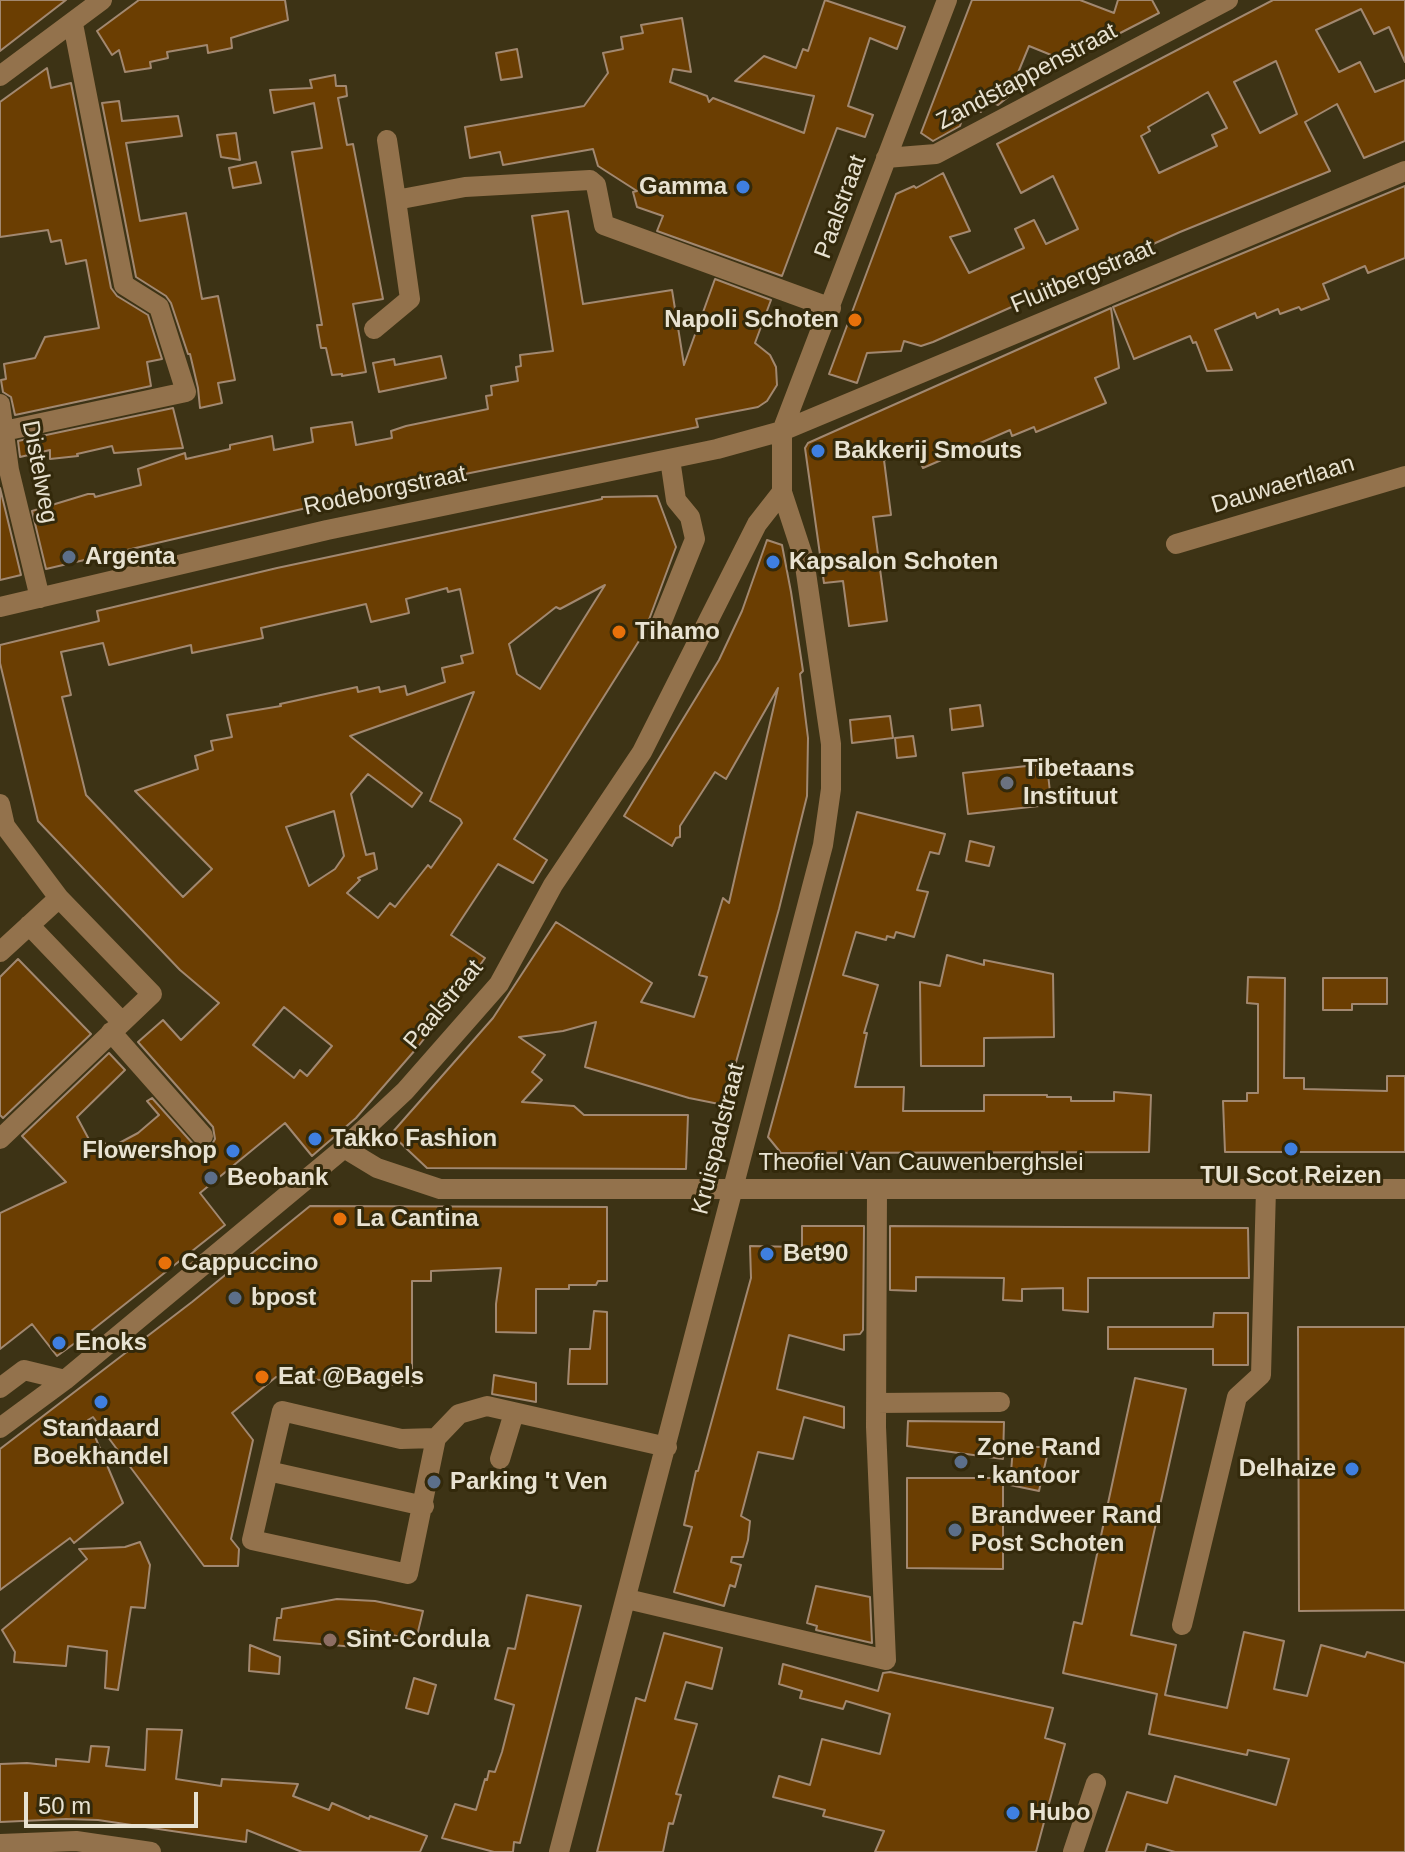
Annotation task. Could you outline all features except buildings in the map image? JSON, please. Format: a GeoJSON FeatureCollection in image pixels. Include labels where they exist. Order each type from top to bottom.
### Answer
{"type":"FeatureCollection","features":[{"type":"Feature","properties":{"kind":"street"},"geometry":{"type":"LineString","coordinates":[[0,76],[102,0]]}},
{"type":"Feature","properties":{"kind":"street","name":"Paalstraat"},"geometry":{"type":"LineString","coordinates":[[782,431],[947,0]]}},
{"type":"Feature","properties":{"kind":"street","name":"Zandstappenstraat"},"geometry":{"type":"LineString","coordinates":[[886,158],[936,154],[1228,0]]}},
{"type":"Feature","properties":{"kind":"street"},"geometry":{"type":"LineString","coordinates":[[4,431],[186,392],[159,307],[124,285],[73,24]]}},
{"type":"Feature","properties":{"kind":"street"},"geometry":{"type":"LineString","coordinates":[[374,329],[410,299],[387,140]]}},
{"type":"Feature","properties":{"kind":"street","name":"Fluitbergstraat"},"geometry":{"type":"LineString","coordinates":[[782,431],[1405,171]]}},
{"type":"Feature","properties":{"kind":"street"},"geometry":{"type":"LineString","coordinates":[[396,200],[465,187],[590,180],[596,185],[604,225],[831,308]]}},
{"type":"Feature","properties":{"kind":"street","name":"Distelweg"},"geometry":{"type":"LineString","coordinates":[[0,404],[9,470],[40,598]]}},
{"type":"Feature","properties":{"kind":"street","name":"Rodeborgstraat"},"geometry":{"type":"LineString","coordinates":[[0,607],[374,519],[670,459],[782,431]]}},
{"type":"Feature","properties":{"kind":"street","name":"Kruispadstraat"},"geometry":{"type":"LineString","coordinates":[[559,1852],[823,845],[831,789],[831,744],[804,559],[782,492],[782,431]]}},
{"type":"Feature","properties":{"kind":"street"},"geometry":{"type":"LineString","coordinates":[[658,631],[695,539],[690,517],[676,500],[670,459]]}},
{"type":"Feature","properties":{"kind":"street","name":"Dauwaertlaan"},"geometry":{"type":"LineString","coordinates":[[1176,544],[1405,476]]}},
{"type":"Feature","properties":{"kind":"street","name":"Paalstraat"},"geometry":{"type":"LineString","coordinates":[[0,1428],[65,1380],[344,1148],[405,1091],[499,984],[553,885],[642,752],[757,524],[782,492]]}},
{"type":"Feature","properties":{"kind":"street"},"geometry":{"type":"LineString","coordinates":[[0,804],[5,826],[59,898],[152,994],[0,1139]]}},
{"type":"Feature","properties":{"kind":"street"},"geometry":{"type":"LineString","coordinates":[[0,952],[59,898]]}},
{"type":"Feature","properties":{"kind":"street"},"geometry":{"type":"LineString","coordinates":[[29,925],[116,1026],[203,1136]]}},
{"type":"Feature","properties":{"kind":"street","name":"Theofiel Van Cauwenberghslei"},"geometry":{"type":"LineString","coordinates":[[344,1148],[377,1168],[440,1189],[1405,1189]]}},
{"type":"Feature","properties":{"kind":"street"},"geometry":{"type":"LineString","coordinates":[[627,1599],[886,1660],[876,1403],[877,1189]]}},
{"type":"Feature","properties":{"kind":"street"},"geometry":{"type":"LineString","coordinates":[[1182,1625],[1237,1397],[1261,1375],[1266,1189]]}},
{"type":"Feature","properties":{"kind":"street"},"geometry":{"type":"LineString","coordinates":[[0,1388],[24,1370],[65,1380]]}},
{"type":"Feature","properties":{"kind":"street"},"geometry":{"type":"LineString","coordinates":[[876,1403],[1000,1402]]}},
{"type":"Feature","properties":{"kind":"street"},"geometry":{"type":"LineString","coordinates":[[436,1438],[401,1439],[282,1411],[252,1540],[408,1574],[436,1438],[459,1414],[475,1408],[487,1406],[667,1447]]}},
{"type":"Feature","properties":{"kind":"street"},"geometry":{"type":"LineString","coordinates":[[500,1459],[514,1413]]}},
{"type":"Feature","properties":{"kind":"street"},"geometry":{"type":"LineString","coordinates":[[268,1471],[424,1506]]}},
{"type":"Feature","properties":{"kind":"street"},"geometry":{"type":"LineString","coordinates":[[1073,1852],[1096,1783]]}},
{"type":"Feature","properties":{"kind":"street"},"geometry":{"type":"LineString","coordinates":[[0,1844],[76,1841],[151,1852]]}},
{"type":"Feature","properties":{"kind":"place","name":"Gamma"},"geometry":{"type":"Point","coordinates":[743,187]}},
{"type":"Feature","properties":{"kind":"place","name":"Napoli Schoten"},"geometry":{"type":"Point","coordinates":[855,320]}},
{"type":"Feature","properties":{"kind":"place","name":"Bakkerij Smouts"},"geometry":{"type":"Point","coordinates":[818,451]}},
{"type":"Feature","properties":{"kind":"place","name":"Argenta"},"geometry":{"type":"Point","coordinates":[69,557]}},
{"type":"Feature","properties":{"kind":"place","name":"Kapsalon Schoten"},"geometry":{"type":"Point","coordinates":[773,562]}},
{"type":"Feature","properties":{"kind":"place","name":"Tihamo"},"geometry":{"type":"Point","coordinates":[619,632]}},
{"type":"Feature","properties":{"kind":"place","name":"Tibetaans Instituut"},"geometry":{"type":"Point","coordinates":[1007,783]}},
{"type":"Feature","properties":{"kind":"place","name":"Takko Fashion"},"geometry":{"type":"Point","coordinates":[315,1139]}},
{"type":"Feature","properties":{"kind":"place","name":"TUI Scot Reizen"},"geometry":{"type":"Point","coordinates":[1291,1149]}},
{"type":"Feature","properties":{"kind":"place","name":"Flowershop"},"geometry":{"type":"Point","coordinates":[233,1151]}},
{"type":"Feature","properties":{"kind":"place","name":"Beobank"},"geometry":{"type":"Point","coordinates":[211,1178]}},
{"type":"Feature","properties":{"kind":"place","name":"La Cantina"},"geometry":{"type":"Point","coordinates":[340,1219]}},
{"type":"Feature","properties":{"kind":"place","name":"Bet90"},"geometry":{"type":"Point","coordinates":[767,1254]}},
{"type":"Feature","properties":{"kind":"place","name":"Cappuccino"},"geometry":{"type":"Point","coordinates":[165,1263]}},
{"type":"Feature","properties":{"kind":"place","name":"bpost"},"geometry":{"type":"Point","coordinates":[235,1298]}},
{"type":"Feature","properties":{"kind":"place","name":"Enoks"},"geometry":{"type":"Point","coordinates":[59,1343]}},
{"type":"Feature","properties":{"kind":"place","name":"Eat @Bagels"},"geometry":{"type":"Point","coordinates":[262,1377]}},
{"type":"Feature","properties":{"kind":"place","name":"Standaard Boekhandel"},"geometry":{"type":"Point","coordinates":[101,1402]}},
{"type":"Feature","properties":{"kind":"place","name":"Zone Rand - kantoor"},"geometry":{"type":"Point","coordinates":[961,1462]}},
{"type":"Feature","properties":{"kind":"place","name":"Delhaize"},"geometry":{"type":"Point","coordinates":[1352,1469]}},
{"type":"Feature","properties":{"kind":"place","name":"Parking 't Ven"},"geometry":{"type":"Point","coordinates":[434,1482]}},
{"type":"Feature","properties":{"kind":"place","name":"Brandweer Rand Post Schoten"},"geometry":{"type":"Point","coordinates":[955,1530]}},
{"type":"Feature","properties":{"kind":"place","name":"Sint-Cordula"},"geometry":{"type":"Point","coordinates":[330,1640]}},
{"type":"Feature","properties":{"kind":"place","name":"Hubo"},"geometry":{"type":"Point","coordinates":[1013,1813]}}]}
